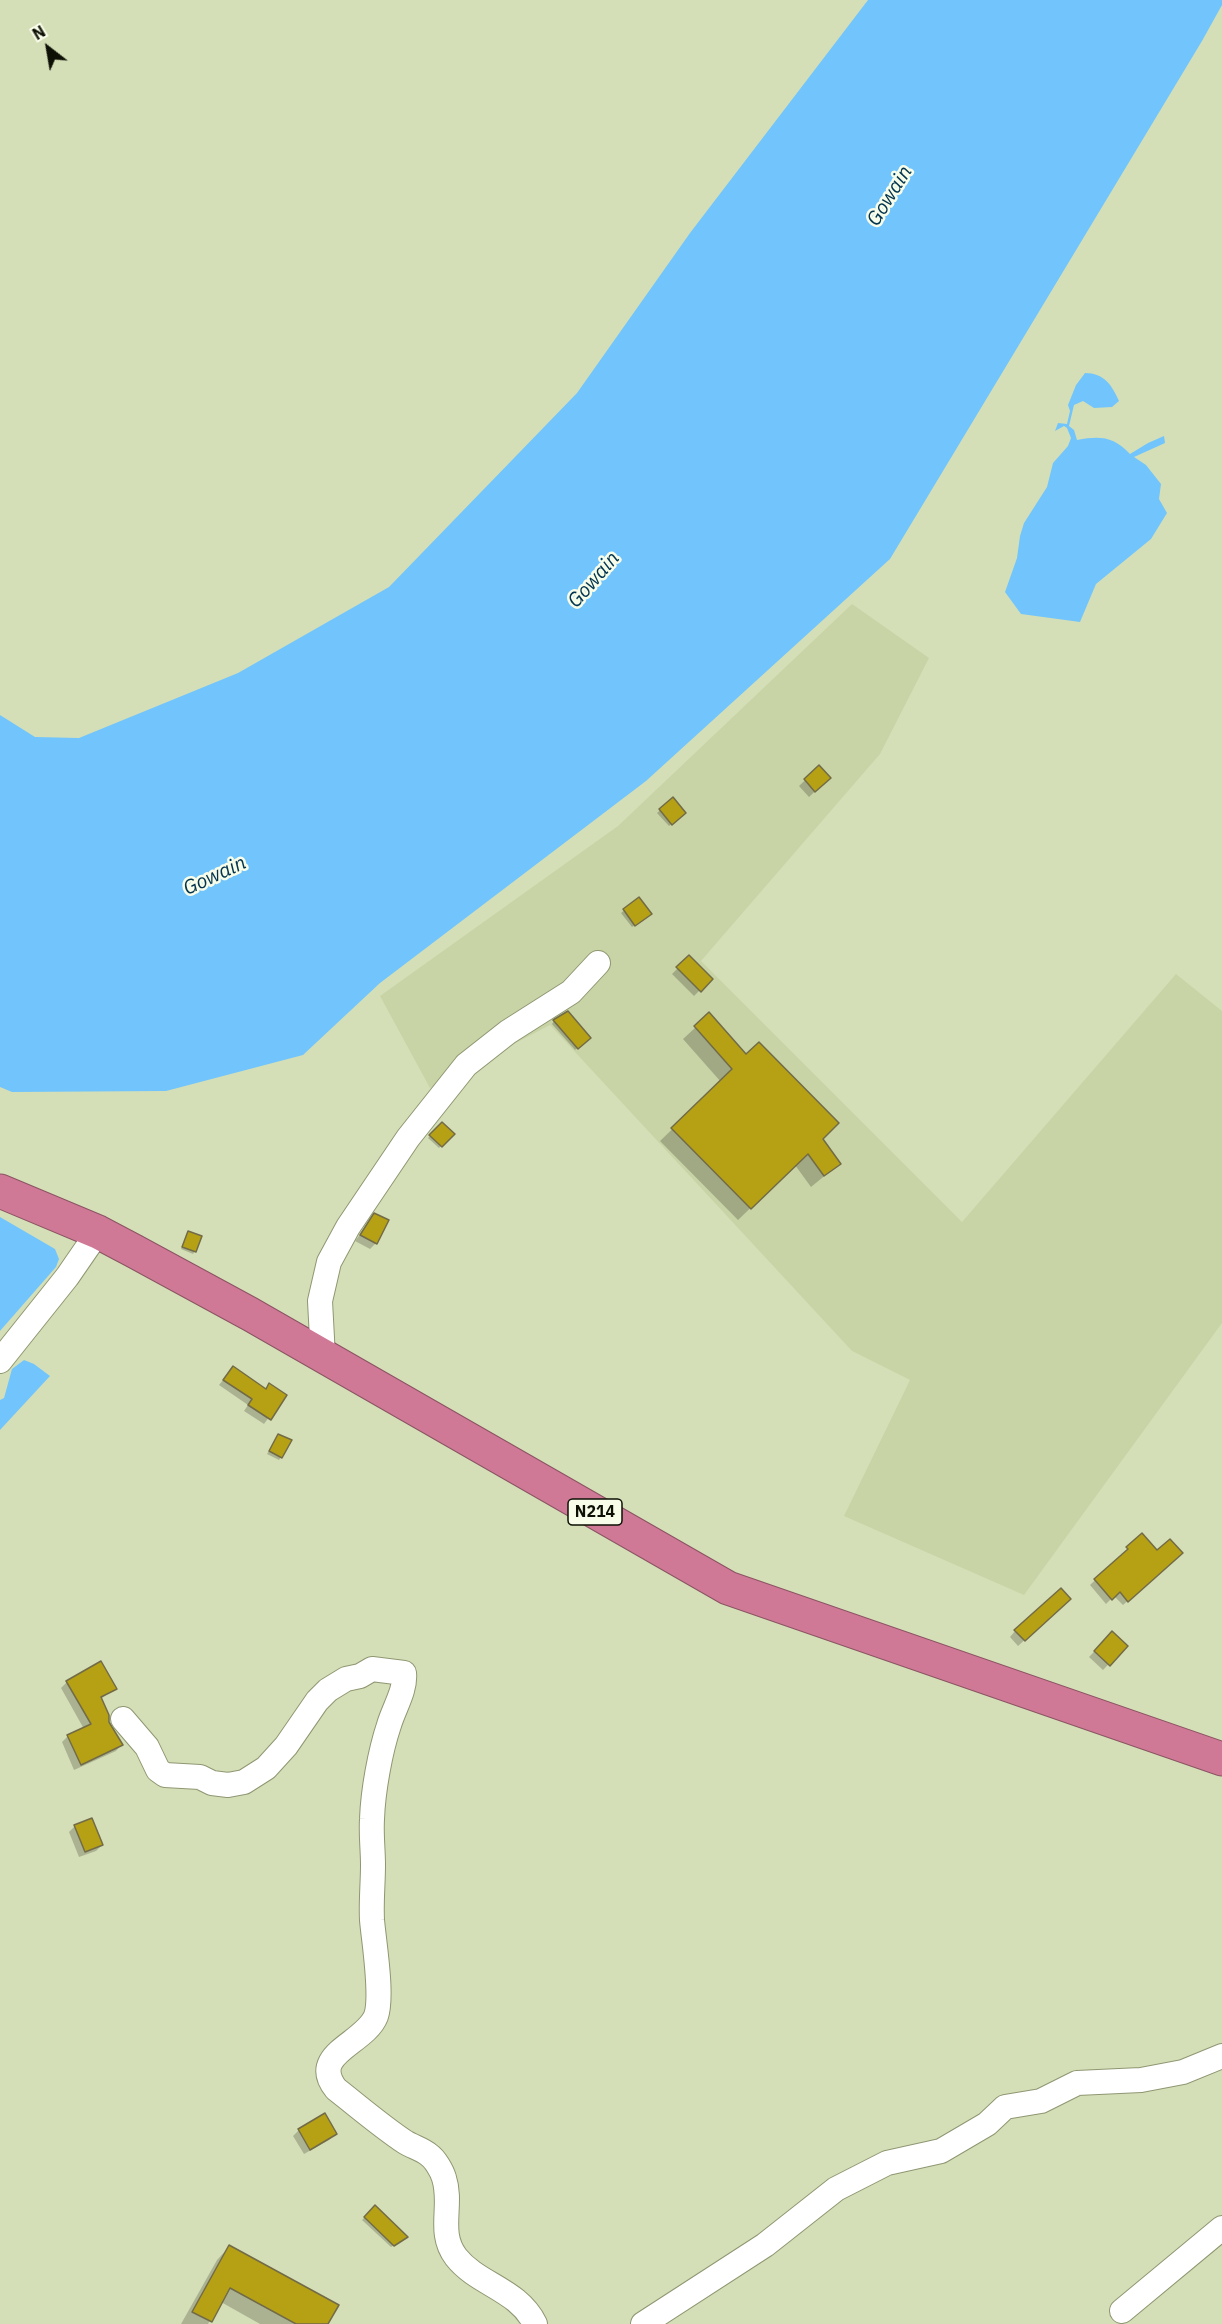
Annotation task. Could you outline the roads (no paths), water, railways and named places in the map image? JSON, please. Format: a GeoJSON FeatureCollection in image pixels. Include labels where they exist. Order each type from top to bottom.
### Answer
{"type":"FeatureCollection","features":[{"type":"Feature","properties":{"kind":"highway","name":"N214"},"geometry":{"type":"LineString","coordinates":[[0,1191],[98,1232],[250,1314],[323,1358],[728,1588],[1222,1759]]}},
{"type":"Feature","properties":{"kind":"street"},"geometry":{"type":"LineString","coordinates":[[323,1358],[320,1301],[329,1262],[348,1227],[408,1138],[466,1065],[508,1032],[571,992],[598,963]]}},
{"type":"Feature","properties":{"kind":"street"},"geometry":{"type":"LineString","coordinates":[[0,1360],[68,1277],[98,1232]]}},
{"type":"Feature","properties":{"kind":"street"},"geometry":{"type":"LineString","coordinates":[[123,1719],[147,1747],[158,1770],[165,1774],[200,1777],[212,1783],[228,1785],[244,1782],[266,1768],[286,1746],[317,1701],[328,1690],[346,1679],[360,1676],[372,1669],[404,1673],[401,1692],[388,1727],[372,1818],[372,1918],[378,1985],[376,2016],[363,2033],[332,2060],[327,2070],[329,2081],[336,2090],[405,2142],[430,2156],[446,2185],[448,2194],[446,2236],[456,2257],[478,2275],[510,2294],[531,2315],[535,2324]]}},
{"type":"Feature","properties":{"kind":"street"},"geometry":{"type":"LineString","coordinates":[[643,2324],[765,2246],[836,2188],[887,2163],[941,2151],[987,2124],[1005,2107],[1041,2101],[1077,2083],[1141,2080],[1183,2072],[1222,2056]]}},
{"type":"Feature","properties":{"kind":"street"},"geometry":{"type":"LineString","coordinates":[[1122,2311],[1222,2228]]}},
{"type":"Feature","properties":{"kind":"water","name":"Gowain"},"geometry":{"type":"Polygon","coordinates":[[[868,0],[1222,0],[1222,5],[1202,41],[890,559],[646,781],[380,983],[303,1055],[166,1091],[12,1092],[0,1087],[0,715],[35,737],[79,738],[238,673],[389,587],[577,393],[690,233],[868,0]]]}},
{"type":"Feature","properties":{"kind":"water"},"geometry":{"type":"Polygon","coordinates":[[[1085,373],[1097,375],[1106,381],[1119,401],[1112,407],[1094,408],[1083,401],[1074,405],[1069,426],[1074,430],[1077,440],[1106,439],[1118,444],[1130,454],[1164,436],[1165,443],[1134,457],[1146,465],[1161,484],[1159,499],[1167,513],[1151,539],[1096,584],[1080,622],[1021,614],[1005,592],[1017,558],[1024,523],[1047,487],[1053,463],[1068,446],[1071,438],[1064,426],[1055,431],[1058,423],[1067,424],[1070,411],[1068,405],[1076,385],[1085,373]]]}},
{"type":"Feature","properties":{"kind":"water"},"geometry":{"type":"Polygon","coordinates":[[[0,1217],[55,1249],[59,1259],[56,1267],[0,1331],[0,1217]]]}},
{"type":"Feature","properties":{"kind":"water"},"geometry":{"type":"Polygon","coordinates":[[[24,1360],[34,1364],[50,1376],[0,1430],[0,1400],[4,1398],[12,1369],[24,1360]]]}}]}
